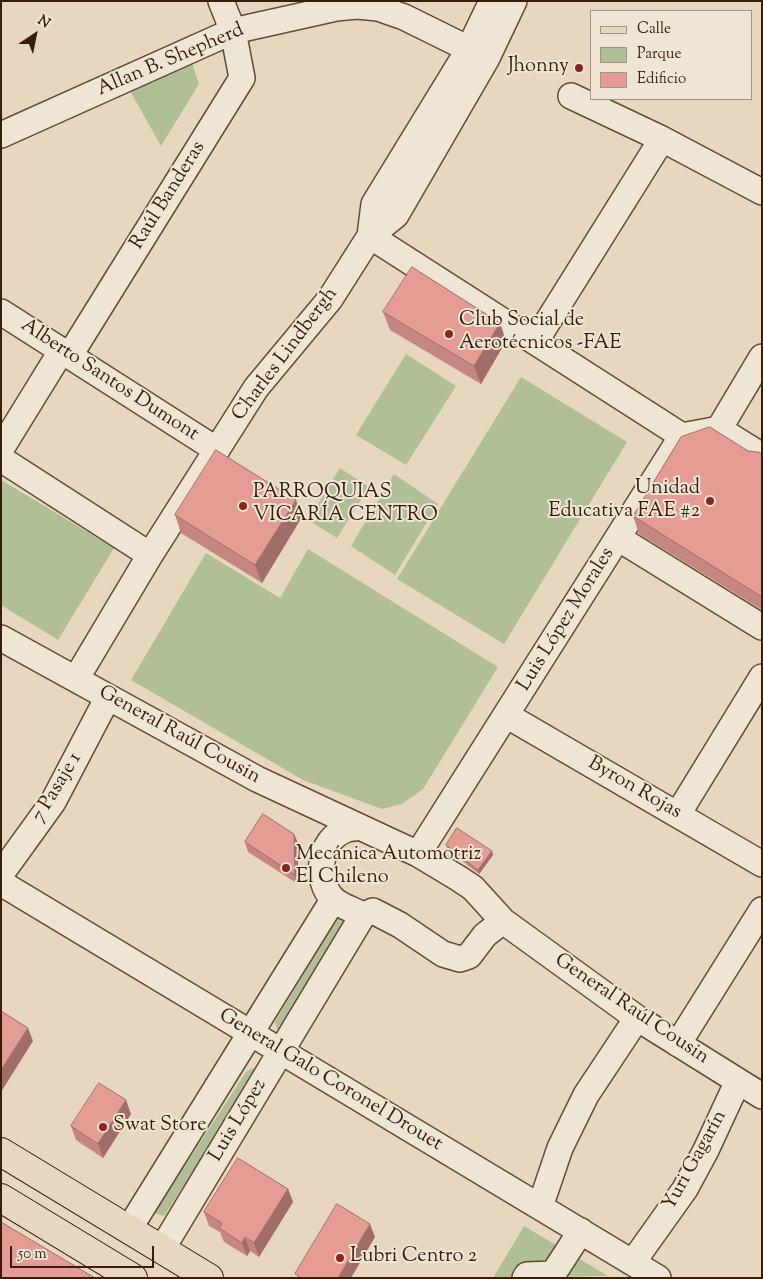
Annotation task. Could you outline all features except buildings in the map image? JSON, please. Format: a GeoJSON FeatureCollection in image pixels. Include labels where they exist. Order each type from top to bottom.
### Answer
{"type":"FeatureCollection","features":[{"type":"Feature","properties":{"kind":"main road"},"geometry":{"type":"LineString","coordinates":[[1,1152],[209,1278]]}},
{"type":"Feature","properties":{"kind":"main road"},"geometry":{"type":"LineString","coordinates":[[1,1198],[133,1278]]}},
{"type":"Feature","properties":{"kind":"street","name":"Raúl Banderas"},"geometry":{"type":"LineString","coordinates":[[1,449],[66,352],[242,78],[233,30],[221,1]]}},
{"type":"Feature","properties":{"kind":"street","name":"Charles Lindbergh"},"geometry":{"type":"LineString","coordinates":[[478,54],[492,1]]}},
{"type":"Feature","properties":{"kind":"street","name":"Charles Lindbergh"},"geometry":{"type":"LineString","coordinates":[[76,679],[150,555],[256,388],[330,299],[370,236],[374,204],[514,1]]}},
{"type":"Feature","properties":{"kind":"street","name":"Allan B. Shepherd"},"geometry":{"type":"LineString","coordinates":[[1,134],[233,30],[336,8],[357,6],[378,8],[404,17],[478,54]]}},
{"type":"Feature","properties":{"kind":"street"},"geometry":{"type":"LineString","coordinates":[[570,96],[662,139],[762,192]]}},
{"type":"Feature","properties":{"kind":"street"},"geometry":{"type":"LineString","coordinates":[[535,342],[662,139]]}},
{"type":"Feature","properties":{"kind":"street"},"geometry":{"type":"LineString","coordinates":[[370,236],[682,436],[719,429],[762,456]]}},
{"type":"Feature","properties":{"kind":"street","name":"Alberto Santos Dumont"},"geometry":{"type":"LineString","coordinates":[[1,312],[216,450]]}},
{"type":"Feature","properties":{"kind":"street"},"geometry":{"type":"LineString","coordinates":[[719,429],[762,357]]}},
{"type":"Feature","properties":{"kind":"street","name":"Luis López Morales"},"geometry":{"type":"LineString","coordinates":[[418,854],[682,436]]}},
{"type":"Feature","properties":{"kind":"street"},"geometry":{"type":"LineString","coordinates":[[1,459],[150,555]]}},
{"type":"Feature","properties":{"kind":"street"},"geometry":{"type":"LineString","coordinates":[[618,538],[762,627]]}},
{"type":"Feature","properties":{"kind":"street","name":"General Raúl Cousin"},"geometry":{"type":"LineString","coordinates":[[2,640],[257,779],[418,854],[472,888],[503,921],[636,1018],[762,1096]]}},
{"type":"Feature","properties":{"kind":"street"},"geometry":{"type":"LineString","coordinates":[[678,814],[762,677]]}},
{"type":"Feature","properties":{"kind":"street","name":"7 Pasaje 1"},"geometry":{"type":"LineString","coordinates":[[1,874],[53,802],[108,697]]}},
{"type":"Feature","properties":{"kind":"street","name":"Byron Rojas"},"geometry":{"type":"LineString","coordinates":[[506,715],[762,864]]}},
{"type":"Feature","properties":{"kind":"street"},"geometry":{"type":"LineString","coordinates":[[360,827],[344,830],[326,847],[321,862],[322,878],[325,888],[333,900],[363,915],[373,911],[400,925],[443,954],[460,959],[469,956],[485,935],[503,921]]}},
{"type":"Feature","properties":{"kind":"street","name":"General Galo Coronel Drouet"},"geometry":{"type":"LineString","coordinates":[[1,883],[658,1278]]}},
{"type":"Feature","properties":{"kind":"street","name":"Luis López"},"geometry":{"type":"LineString","coordinates":[[129,1229],[333,900]]}},
{"type":"Feature","properties":{"kind":"street"},"geometry":{"type":"LineString","coordinates":[[678,1044],[762,910]]}},
{"type":"Feature","properties":{"kind":"street","name":"Luis López"},"geometry":{"type":"LineString","coordinates":[[162,1249],[363,915]]}},
{"type":"Feature","properties":{"kind":"street"},"geometry":{"type":"LineString","coordinates":[[540,1207],[560,1148],[586,1096],[636,1018]]}},
{"type":"Feature","properties":{"kind":"street","name":"Yuri Gagarín"},"geometry":{"type":"LineString","coordinates":[[633,1262],[685,1188],[706,1150],[738,1081]]}},
{"type":"Feature","properties":{"kind":"street"},"geometry":{"type":"LineString","coordinates":[[525,1278],[527,1275],[554,1276],[581,1231]]}},
{"type":"Feature","properties":{"kind":"green space"},"geometry":{"type":"Polygon","coordinates":[[[190,57],[199,84],[161,146],[129,89],[190,57]]]}},
{"type":"Feature","properties":{"kind":"green space"},"geometry":{"type":"Polygon","coordinates":[[[406,354],[456,386],[406,465],[356,435],[406,354]]]}},
{"type":"Feature","properties":{"kind":"green space"},"geometry":{"type":"Polygon","coordinates":[[[521,377],[627,442],[504,644],[397,579],[521,377]]]}},
{"type":"Feature","properties":{"kind":"green space"},"geometry":{"type":"Polygon","coordinates":[[[340,468],[369,487],[337,538],[308,520],[340,468]]]}},
{"type":"Feature","properties":{"kind":"green space"},"geometry":{"type":"Polygon","coordinates":[[[394,474],[438,504],[395,575],[351,546],[394,474]]]}},
{"type":"Feature","properties":{"kind":"green space"},"geometry":{"type":"Polygon","coordinates":[[[1,480],[114,548],[58,640],[1,605],[1,480]]]}},
{"type":"Feature","properties":{"kind":"green space"},"geometry":{"type":"Polygon","coordinates":[[[308,549],[498,667],[423,789],[402,804],[382,809],[303,780],[131,680],[206,553],[280,598],[308,549]]]}},
{"type":"Feature","properties":{"kind":"green space"},"geometry":{"type":"Polygon","coordinates":[[[343,909],[351,914],[280,1031],[277,1029],[275,1022],[343,909]]]}},
{"type":"Feature","properties":{"kind":"green space"},"geometry":{"type":"Polygon","coordinates":[[[253,1068],[257,1071],[254,1078],[164,1216],[154,1213],[246,1072],[253,1068]]]}},
{"type":"Feature","properties":{"kind":"green space"},"geometry":{"type":"Polygon","coordinates":[[[524,1226],[608,1276],[493,1278],[524,1226]]]}},
{"type":"Feature","properties":{"kind":"place","name":"Jhonny"},"geometry":{"type":"Point","coordinates":[579,68]}},
{"type":"Feature","properties":{"kind":"place","name":"Club Social de Aerotécnicos -FAE"},"geometry":{"type":"Point","coordinates":[449,334]}},
{"type":"Feature","properties":{"kind":"place","name":"Unidad Educativa FAE #2"},"geometry":{"type":"Point","coordinates":[710,501]}},
{"type":"Feature","properties":{"kind":"place","name":"PARROQUIAS VICARÍA CENTRO"},"geometry":{"type":"Point","coordinates":[243,506]}},
{"type":"Feature","properties":{"kind":"place","name":"Mecánica Automotriz El Chileno"},"geometry":{"type":"Point","coordinates":[286,868]}},
{"type":"Feature","properties":{"kind":"place","name":"Swat Store"},"geometry":{"type":"Point","coordinates":[103,1127]}},
{"type":"Feature","properties":{"kind":"place","name":"Lubri Centro 2"},"geometry":{"type":"Point","coordinates":[340,1258]}}]}
